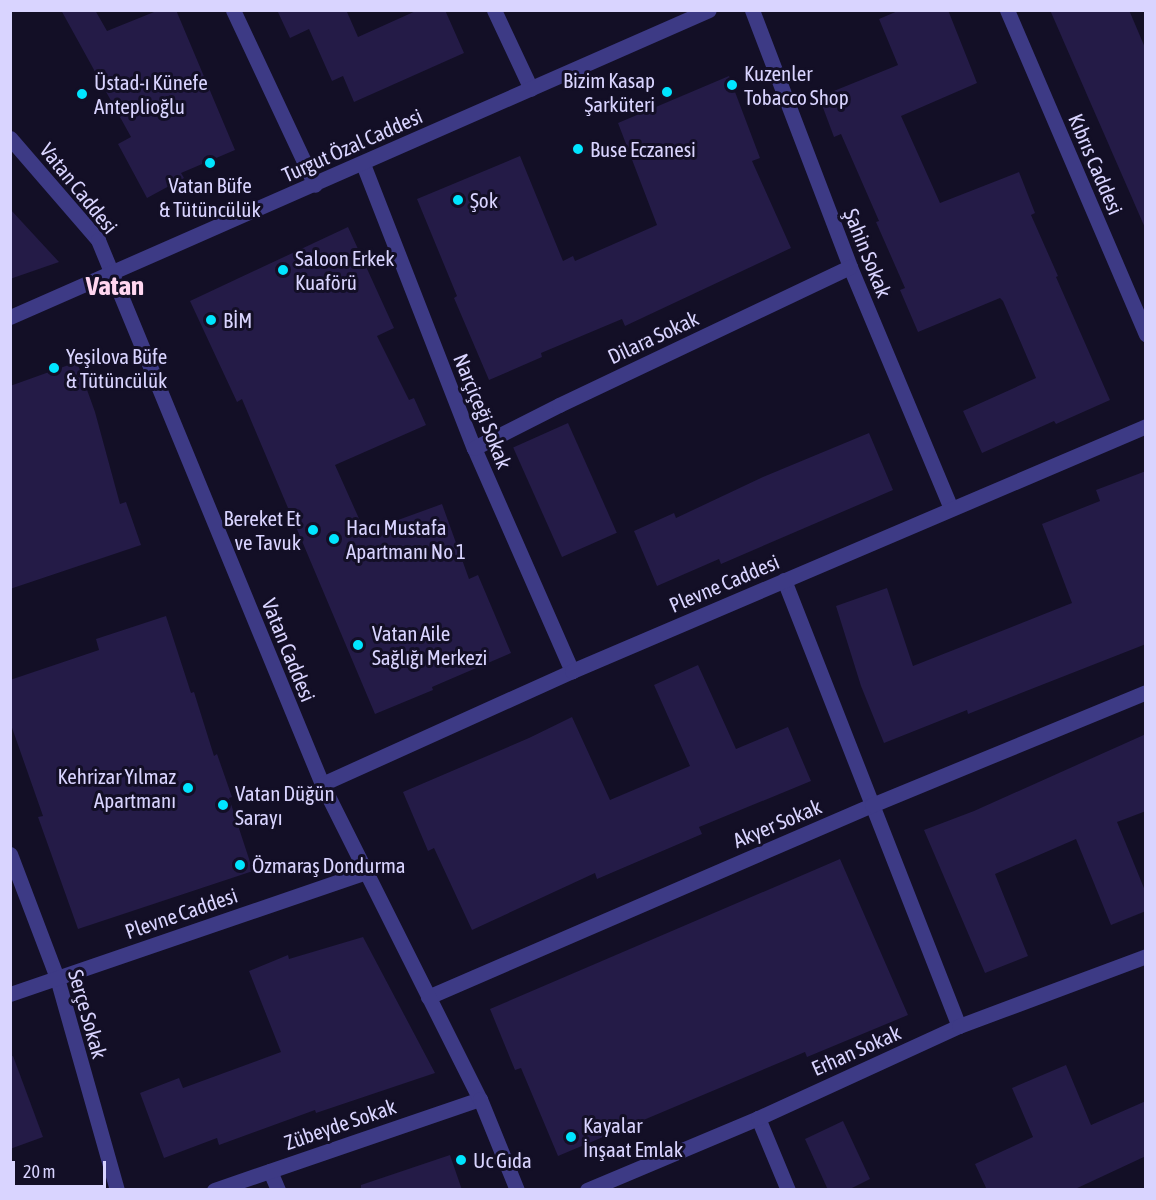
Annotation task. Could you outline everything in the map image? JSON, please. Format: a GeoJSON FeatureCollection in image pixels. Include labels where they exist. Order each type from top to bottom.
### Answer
{"type":"FeatureCollection","features":[{"type":"Feature","properties":{"kind":"street"},"geometry":{"type":"LineString","coordinates":[[233,10],[315,185]]}},
{"type":"Feature","properties":{"kind":"street"},"geometry":{"type":"LineString","coordinates":[[494,10],[531,89]]}},
{"type":"Feature","properties":{"kind":"street","name":"Turgut Özal Caddesi"},"geometry":{"type":"LineString","coordinates":[[10,317],[363,164],[709,10]]}},
{"type":"Feature","properties":{"kind":"street","name":"Şahin Sokak"},"geometry":{"type":"LineString","coordinates":[[752,10],[850,267],[951,509]]}},
{"type":"Feature","properties":{"kind":"street","name":"Kıbrıs Caddesi"},"geometry":{"type":"LineString","coordinates":[[1007,10],[1146,335]]}},
{"type":"Feature","properties":{"kind":"street","name":"Vatan Caddesi"},"geometry":{"type":"LineString","coordinates":[[10,138],[98,240],[113,271],[321,784],[480,1099],[517,1190]]}},
{"type":"Feature","properties":{"kind":"street","name":"Narçiçeği Sokak"},"geometry":{"type":"LineString","coordinates":[[363,164],[474,448],[572,671]]}},
{"type":"Feature","properties":{"kind":"street","name":"Dilara Sokak"},"geometry":{"type":"LineString","coordinates":[[474,448],[559,405],[850,267]]}},
{"type":"Feature","properties":{"kind":"street","name":"Plevne Caddesi"},"geometry":{"type":"LineString","coordinates":[[321,784],[572,671],[1146,426]]}},
{"type":"Feature","properties":{"kind":"street"},"geometry":{"type":"LineString","coordinates":[[784,580],[959,1026]]}},
{"type":"Feature","properties":{"kind":"street","name":"Akyer Sokak"},"geometry":{"type":"LineString","coordinates":[[428,997],[872,805],[1146,692]]}},
{"type":"Feature","properties":{"kind":"street","name":"Serçe Sokak"},"geometry":{"type":"LineString","coordinates":[[10,854],[57,978],[117,1190]]}},
{"type":"Feature","properties":{"kind":"street","name":"Plevne Caddesi"},"geometry":{"type":"LineString","coordinates":[[10,994],[366,872]]}},
{"type":"Feature","properties":{"kind":"street","name":"Erhan Sokak"},"geometry":{"type":"LineString","coordinates":[[587,1190],[758,1118],[959,1026],[1146,956]]}},
{"type":"Feature","properties":{"kind":"street","name":"Zübeyde Sokak"},"geometry":{"type":"LineString","coordinates":[[214,1190],[480,1099]]}},
{"type":"Feature","properties":{"kind":"street"},"geometry":{"type":"LineString","coordinates":[[758,1118],[788,1190]]}},
{"type":"Feature","properties":{"kind":"street"},"geometry":{"type":"LineString","coordinates":[[270,1171],[278,1190]]}},
{"type":"Feature","properties":{"kind":"building"},"geometry":{"type":"Polygon","coordinates":[[[61,10],[95,10],[107,31],[159,10],[176,10],[235,150],[181,173],[184,178],[147,198],[118,144],[131,137],[61,10]]]}},
{"type":"Feature","properties":{"kind":"building"},"geometry":{"type":"Polygon","coordinates":[[[277,10],[349,10],[347,12],[358,37],[418,10],[445,10],[464,53],[354,102],[343,76],[332,81],[309,29],[290,38],[277,10]]]}},
{"type":"Feature","properties":{"kind":"building"},"geometry":{"type":"Polygon","coordinates":[[[900,10],[948,10],[977,83],[901,116],[940,203],[1019,172],[1035,213],[1031,215],[1110,400],[1056,424],[1054,421],[982,453],[963,411],[1036,378],[1003,301],[1000,298],[918,332],[900,290],[905,288],[876,222],[879,221],[841,134],[834,137],[819,97],[898,65],[879,19],[900,10]]]}},
{"type":"Feature","properties":{"kind":"building"},"geometry":{"type":"Polygon","coordinates":[[[1050,10],[1129,10],[1146,50],[1146,230],[1050,10]]]}},
{"type":"Feature","properties":{"kind":"building"},"geometry":{"type":"Polygon","coordinates":[[[729,76],[760,158],[752,161],[791,248],[625,326],[622,319],[541,353],[542,357],[489,380],[454,298],[457,296],[417,199],[520,156],[563,261],[573,256],[575,261],[657,225],[618,123],[729,76]]]}},
{"type":"Feature","properties":{"kind":"building"},"geometry":{"type":"Polygon","coordinates":[[[10,209],[59,262],[10,279],[10,209]]]}},
{"type":"Feature","properties":{"kind":"building"},"geometry":{"type":"Polygon","coordinates":[[[348,227],[394,328],[377,336],[409,400],[414,398],[426,425],[335,465],[365,532],[442,504],[469,579],[478,575],[511,653],[432,687],[433,690],[375,714],[242,399],[237,402],[190,301],[348,227]]]}},
{"type":"Feature","properties":{"kind":"building"},"geometry":{"type":"Polygon","coordinates":[[[77,362],[95,412],[120,504],[126,502],[141,545],[10,589],[10,386],[77,362]]]}},
{"type":"Feature","properties":{"kind":"building"},"geometry":{"type":"Polygon","coordinates":[[[568,423],[617,533],[562,557],[513,447],[568,423]]]}},
{"type":"Feature","properties":{"kind":"building"},"geometry":{"type":"Polygon","coordinates":[[[869,433],[893,490],[721,564],[719,559],[657,586],[634,531],[674,513],[676,518],[763,477],[869,433]]]}},
{"type":"Feature","properties":{"kind":"building"},"geometry":{"type":"Polygon","coordinates":[[[1146,471],[1146,644],[968,714],[967,710],[884,743],[861,686],[836,606],[887,588],[913,666],[1072,603],[1042,524],[1100,501],[1096,490],[1146,471]]]}},
{"type":"Feature","properties":{"kind":"building"},"geometry":{"type":"Polygon","coordinates":[[[166,616],[191,693],[194,692],[214,756],[217,754],[232,797],[229,798],[253,871],[78,929],[38,817],[43,816],[10,722],[10,680],[99,650],[96,639],[166,616]]]}},
{"type":"Feature","properties":{"kind":"building"},"geometry":{"type":"Polygon","coordinates":[[[698,665],[736,749],[788,727],[811,781],[699,827],[702,834],[597,879],[595,873],[472,930],[434,848],[428,851],[403,792],[572,717],[610,800],[690,766],[654,685],[698,665]]]}},
{"type":"Feature","properties":{"kind":"building"},"geometry":{"type":"Polygon","coordinates":[[[1146,734],[1146,811],[1117,822],[1146,893],[1146,911],[1111,925],[1076,839],[995,874],[1028,956],[985,973],[924,830],[974,811],[1146,734]]]}},
{"type":"Feature","properties":{"kind":"building"},"geometry":{"type":"Polygon","coordinates":[[[840,859],[908,1015],[807,1057],[805,1052],[558,1156],[521,1068],[515,1070],[490,1009],[840,859]]]}},
{"type":"Feature","properties":{"kind":"building"},"geometry":{"type":"Polygon","coordinates":[[[363,937],[435,1073],[316,1113],[315,1110],[219,1145],[217,1138],[164,1158],[140,1093],[179,1078],[183,1088],[281,1052],[249,971],[288,955],[289,959],[363,937]]]}},
{"type":"Feature","properties":{"kind":"building"},"geometry":{"type":"Polygon","coordinates":[[[13,1056],[43,1137],[10,1149],[10,1057],[13,1056]]]}},
{"type":"Feature","properties":{"kind":"building"},"geometry":{"type":"Polygon","coordinates":[[[1066,1065],[1091,1125],[1146,1101],[1146,1156],[1073,1190],[987,1190],[975,1164],[1033,1137],[1012,1088],[1066,1065]]]}},
{"type":"Feature","properties":{"kind":"building"},"geometry":{"type":"Polygon","coordinates":[[[843,1121],[870,1179],[848,1190],[828,1190],[805,1139],[843,1121]]]}},
{"type":"Feature","properties":{"kind":"building"},"geometry":{"type":"Polygon","coordinates":[[[450,1155],[462,1190],[361,1190],[361,1185],[450,1155]]]}},
{"type":"Feature","properties":{"kind":"place","name":"Kuzenler Tobacco Shop"},"geometry":{"type":"Point","coordinates":[732,85]}},
{"type":"Feature","properties":{"kind":"place","name":"Bizim Kasap Şarküteri"},"geometry":{"type":"Point","coordinates":[667,92]}},
{"type":"Feature","properties":{"kind":"place","name":"Üstad-ı Künefe Anteplioğlu"},"geometry":{"type":"Point","coordinates":[82,94]}},
{"type":"Feature","properties":{"kind":"place","name":"Buse Eczanesi"},"geometry":{"type":"Point","coordinates":[578,149]}},
{"type":"Feature","properties":{"kind":"place","name":"Vatan Büfe & Tütüncülük"},"geometry":{"type":"Point","coordinates":[210,163]}},
{"type":"Feature","properties":{"kind":"place","name":"Şok"},"geometry":{"type":"Point","coordinates":[458,200]}},
{"type":"Feature","properties":{"kind":"place","name":"Saloon Erkek Kuaförü"},"geometry":{"type":"Point","coordinates":[283,270]}},
{"type":"Feature","properties":{"kind":"place","name":"BİM"},"geometry":{"type":"Point","coordinates":[211,320]}},
{"type":"Feature","properties":{"kind":"place","name":"Yeşilova Büfe & Tütüncülük"},"geometry":{"type":"Point","coordinates":[54,368]}},
{"type":"Feature","properties":{"kind":"place","name":"Bereket Et ve Tavuk"},"geometry":{"type":"Point","coordinates":[313,530]}},
{"type":"Feature","properties":{"kind":"place","name":"Hacı Mustafa Apartmanı No 1"},"geometry":{"type":"Point","coordinates":[334,539]}},
{"type":"Feature","properties":{"kind":"place","name":"Vatan Aile Sağlığı Merkezi"},"geometry":{"type":"Point","coordinates":[358,645]}},
{"type":"Feature","properties":{"kind":"place","name":"Kehrizar Yılmaz Apartmanı"},"geometry":{"type":"Point","coordinates":[188,788]}},
{"type":"Feature","properties":{"kind":"place","name":"Vatan Düğün Sarayı"},"geometry":{"type":"Point","coordinates":[223,805]}},
{"type":"Feature","properties":{"kind":"place","name":"Özmaraş Dondurma"},"geometry":{"type":"Point","coordinates":[240,865]}},
{"type":"Feature","properties":{"kind":"place","name":"Kayalar İnşaat Emlak"},"geometry":{"type":"Point","coordinates":[571,1137]}},
{"type":"Feature","properties":{"kind":"place","name":"Uc Gıda"},"geometry":{"type":"Point","coordinates":[461,1160]}},
{"type":"Feature","properties":{"kind":"district","name":"Vatan"},"geometry":{"type":"Point","coordinates":[115,286]}}]}
